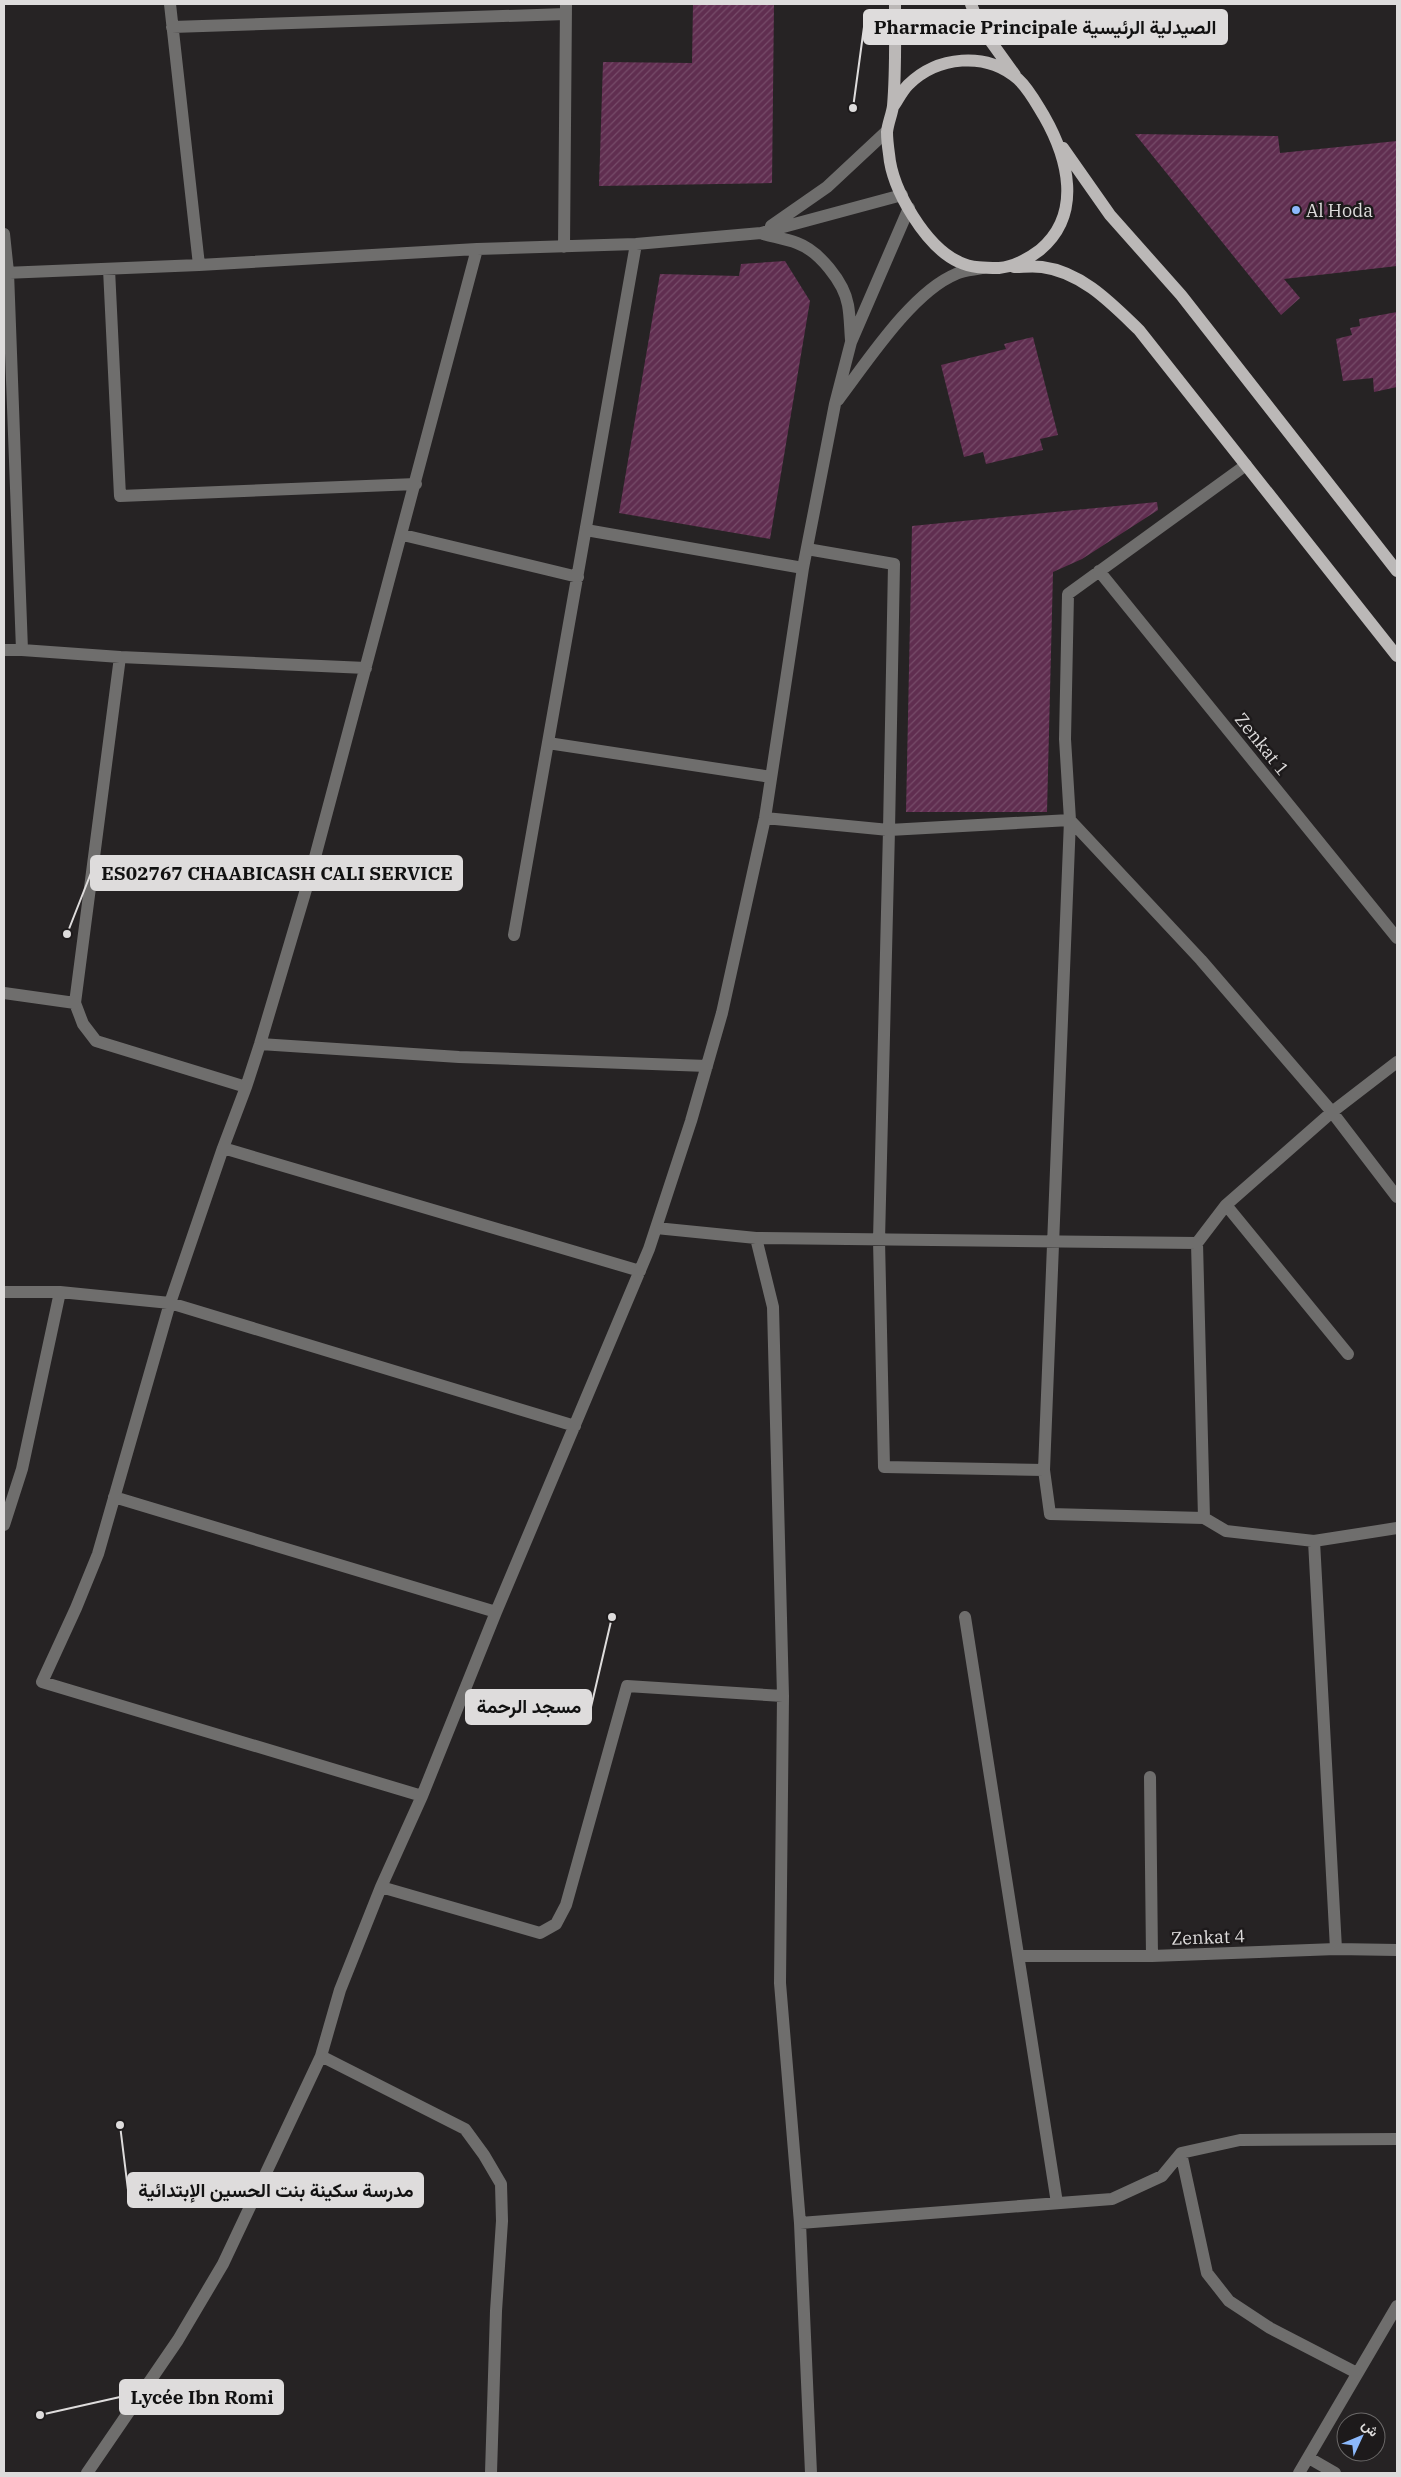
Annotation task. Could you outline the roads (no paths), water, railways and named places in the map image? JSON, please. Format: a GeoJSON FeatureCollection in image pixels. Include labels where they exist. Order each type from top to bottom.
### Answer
{"type":"FeatureCollection","features":[{"type":"Feature","properties":{"kind":"main road"},"geometry":{"type":"LineString","coordinates":[[895,4],[893,107],[887,131],[889,157],[902,195],[923,231],[939,250],[959,262],[982,268],[1042,267],[1067,274],[1103,295],[1139,330],[1397,656]]}},
{"type":"Feature","properties":{"kind":"main road"},"geometry":{"type":"LineString","coordinates":[[971,4],[979,24],[1017,79],[1033,97],[1054,134],[1110,216],[1181,295],[1397,571]]}},
{"type":"Feature","properties":{"kind":"main road"},"geometry":{"type":"LineString","coordinates":[[893,107],[907,86],[927,70],[950,62],[973,60],[997,66],[1017,79]]}},
{"type":"Feature","properties":{"kind":"main road"},"geometry":{"type":"LineString","coordinates":[[1006,267],[1029,258],[1049,242],[1062,222],[1069,197],[1067,172],[1054,134]]}},
{"type":"Feature","properties":{"kind":"street"},"geometry":{"type":"LineString","coordinates":[[170,4],[199,265]]}},
{"type":"Feature","properties":{"kind":"street"},"geometry":{"type":"LineString","coordinates":[[172,27],[566,9],[564,247]]}},
{"type":"Feature","properties":{"kind":"street"},"geometry":{"type":"LineString","coordinates":[[761,233],[827,187],[887,131]]}},
{"type":"Feature","properties":{"kind":"street"},"geometry":{"type":"LineString","coordinates":[[6,272],[199,265],[477,249],[636,244],[761,233],[902,195]]}},
{"type":"Feature","properties":{"kind":"street"},"geometry":{"type":"LineString","coordinates":[[87,2473],[178,2340],[223,2264],[322,2056],[340,1990],[381,1887],[422,1796],[496,1612],[640,1271],[656,1228],[722,1013],[765,818],[803,568],[835,404],[851,342],[909,208]]}},
{"type":"Feature","properties":{"kind":"street"},"geometry":{"type":"LineString","coordinates":[[761,233],[799,243],[815,254],[829,269],[842,288],[848,303],[851,342]]}},
{"type":"Feature","properties":{"kind":"street"},"geometry":{"type":"LineString","coordinates":[[4,234],[22,650]]}},
{"type":"Feature","properties":{"kind":"street"},"geometry":{"type":"LineString","coordinates":[[514,935],[636,244]]}},
{"type":"Feature","properties":{"kind":"street"},"geometry":{"type":"LineString","coordinates":[[422,1796],[42,1682],[98,1554],[170,1303],[260,1044],[310,876],[416,484],[477,249]]}},
{"type":"Feature","properties":{"kind":"street"},"geometry":{"type":"LineString","coordinates":[[835,404],[908,310],[934,286],[956,274],[982,268]]}},
{"type":"Feature","properties":{"kind":"street"},"geometry":{"type":"LineString","coordinates":[[109,269],[120,496],[416,484]]}},
{"type":"Feature","properties":{"kind":"street"},"geometry":{"type":"LineString","coordinates":[[1246,465],[1068,594],[1065,739],[1070,820],[1055,1241],[1044,1470],[1050,1514],[1204,1518],[1226,1531],[1314,1541],[1397,1528]]}},
{"type":"Feature","properties":{"kind":"street"},"geometry":{"type":"LineString","coordinates":[[586,530],[803,568]]}},
{"type":"Feature","properties":{"kind":"street"},"geometry":{"type":"LineString","coordinates":[[402,535],[578,577]]}},
{"type":"Feature","properties":{"kind":"street"},"geometry":{"type":"LineString","coordinates":[[807,549],[894,564],[879,1240],[884,1467],[1044,1470]]}},
{"type":"Feature","properties":{"kind":"street","name":"Zenkat 1"},"geometry":{"type":"LineString","coordinates":[[1099,571],[1397,938]]}},
{"type":"Feature","properties":{"kind":"street"},"geometry":{"type":"LineString","coordinates":[[4,650],[366,668]]}},
{"type":"Feature","properties":{"kind":"street"},"geometry":{"type":"LineString","coordinates":[[120,657],[75,1003],[83,1024],[96,1041],[246,1087]]}},
{"type":"Feature","properties":{"kind":"street"},"geometry":{"type":"LineString","coordinates":[[548,743],[771,777]]}},
{"type":"Feature","properties":{"kind":"street"},"geometry":{"type":"LineString","coordinates":[[765,818],[888,830],[1070,820]]}},
{"type":"Feature","properties":{"kind":"street"},"geometry":{"type":"LineString","coordinates":[[1070,820],[1201,960],[1332,1112],[1397,1198]]}},
{"type":"Feature","properties":{"kind":"street"},"geometry":{"type":"LineString","coordinates":[[4,993],[75,1003]]}},
{"type":"Feature","properties":{"kind":"street"},"geometry":{"type":"LineString","coordinates":[[260,1044],[459,1057],[707,1066]]}},
{"type":"Feature","properties":{"kind":"street"},"geometry":{"type":"LineString","coordinates":[[1204,1518],[1197,1243],[1226,1205],[1332,1112],[1397,1062]]}},
{"type":"Feature","properties":{"kind":"street"},"geometry":{"type":"LineString","coordinates":[[223,1148],[640,1271]]}},
{"type":"Feature","properties":{"kind":"street"},"geometry":{"type":"LineString","coordinates":[[1226,1205],[1348,1354]]}},
{"type":"Feature","properties":{"kind":"street"},"geometry":{"type":"LineString","coordinates":[[656,1228],[756,1238],[1197,1243]]}},
{"type":"Feature","properties":{"kind":"street"},"geometry":{"type":"LineString","coordinates":[[756,1238],[772,1307],[783,1696],[780,1983],[800,2223],[811,2473]]}},
{"type":"Feature","properties":{"kind":"street"},"geometry":{"type":"LineString","coordinates":[[4,1292],[60,1292],[170,1303],[575,1426]]}},
{"type":"Feature","properties":{"kind":"street"},"geometry":{"type":"LineString","coordinates":[[4,1525],[22,1469],[60,1292]]}},
{"type":"Feature","properties":{"kind":"street"},"geometry":{"type":"LineString","coordinates":[[114,1497],[496,1612]]}},
{"type":"Feature","properties":{"kind":"street"},"geometry":{"type":"LineString","coordinates":[[1314,1541],[1336,1949]]}},
{"type":"Feature","properties":{"kind":"street"},"geometry":{"type":"LineString","coordinates":[[965,1617],[1020,1956],[1057,2203]]}},
{"type":"Feature","properties":{"kind":"street"},"geometry":{"type":"LineString","coordinates":[[381,1887],[540,1933],[556,1924],[566,1906],[626,1686],[783,1696]]}},
{"type":"Feature","properties":{"kind":"street"},"geometry":{"type":"LineString","coordinates":[[1150,1777],[1152,1956]]}},
{"type":"Feature","properties":{"kind":"street","name":"Zenkat 4"},"geometry":{"type":"LineString","coordinates":[[1020,1956],[1152,1956],[1336,1949],[1397,1950]]}},
{"type":"Feature","properties":{"kind":"street"},"geometry":{"type":"LineString","coordinates":[[322,2056],[465,2129],[484,2155],[501,2184],[502,2221],[496,2312],[491,2473]]}},
{"type":"Feature","properties":{"kind":"street"},"geometry":{"type":"LineString","coordinates":[[800,2223],[1112,2199],[1162,2176],[1181,2154],[1240,2140],[1397,2139]]}},
{"type":"Feature","properties":{"kind":"street"},"geometry":{"type":"LineString","coordinates":[[1181,2154],[1207,2273],[1229,2301],[1270,2328],[1357,2373]]}},
{"type":"Feature","properties":{"kind":"street"},"geometry":{"type":"LineString","coordinates":[[1299,2473],[1397,2306]]}},
{"type":"Feature","properties":{"kind":"street"},"geometry":{"type":"LineString","coordinates":[[1309,2458],[1335,2473]]}},
{"type":"Feature","properties":{"kind":"place","name":"Pharmacie Principale الصيدلية الرئيسية"},"geometry":{"type":"Point","coordinates":[853,108]}},
{"type":"Feature","properties":{"kind":"place","name":"Al Hoda"},"geometry":{"type":"Point","coordinates":[1296,210]}},
{"type":"Feature","properties":{"kind":"place","name":"ES02767 CHAABICASH CALI SERVICE"},"geometry":{"type":"Point","coordinates":[67,934]}},
{"type":"Feature","properties":{"kind":"place","name":"مسجد الرحمة"},"geometry":{"type":"Point","coordinates":[612,1617]}},
{"type":"Feature","properties":{"kind":"place","name":"مدرسة سكينة بنت الحسين الإبتدائية"},"geometry":{"type":"Point","coordinates":[120,2125]}},
{"type":"Feature","properties":{"kind":"place","name":"Lycée Ibn Romi"},"geometry":{"type":"Point","coordinates":[40,2415]}}]}
